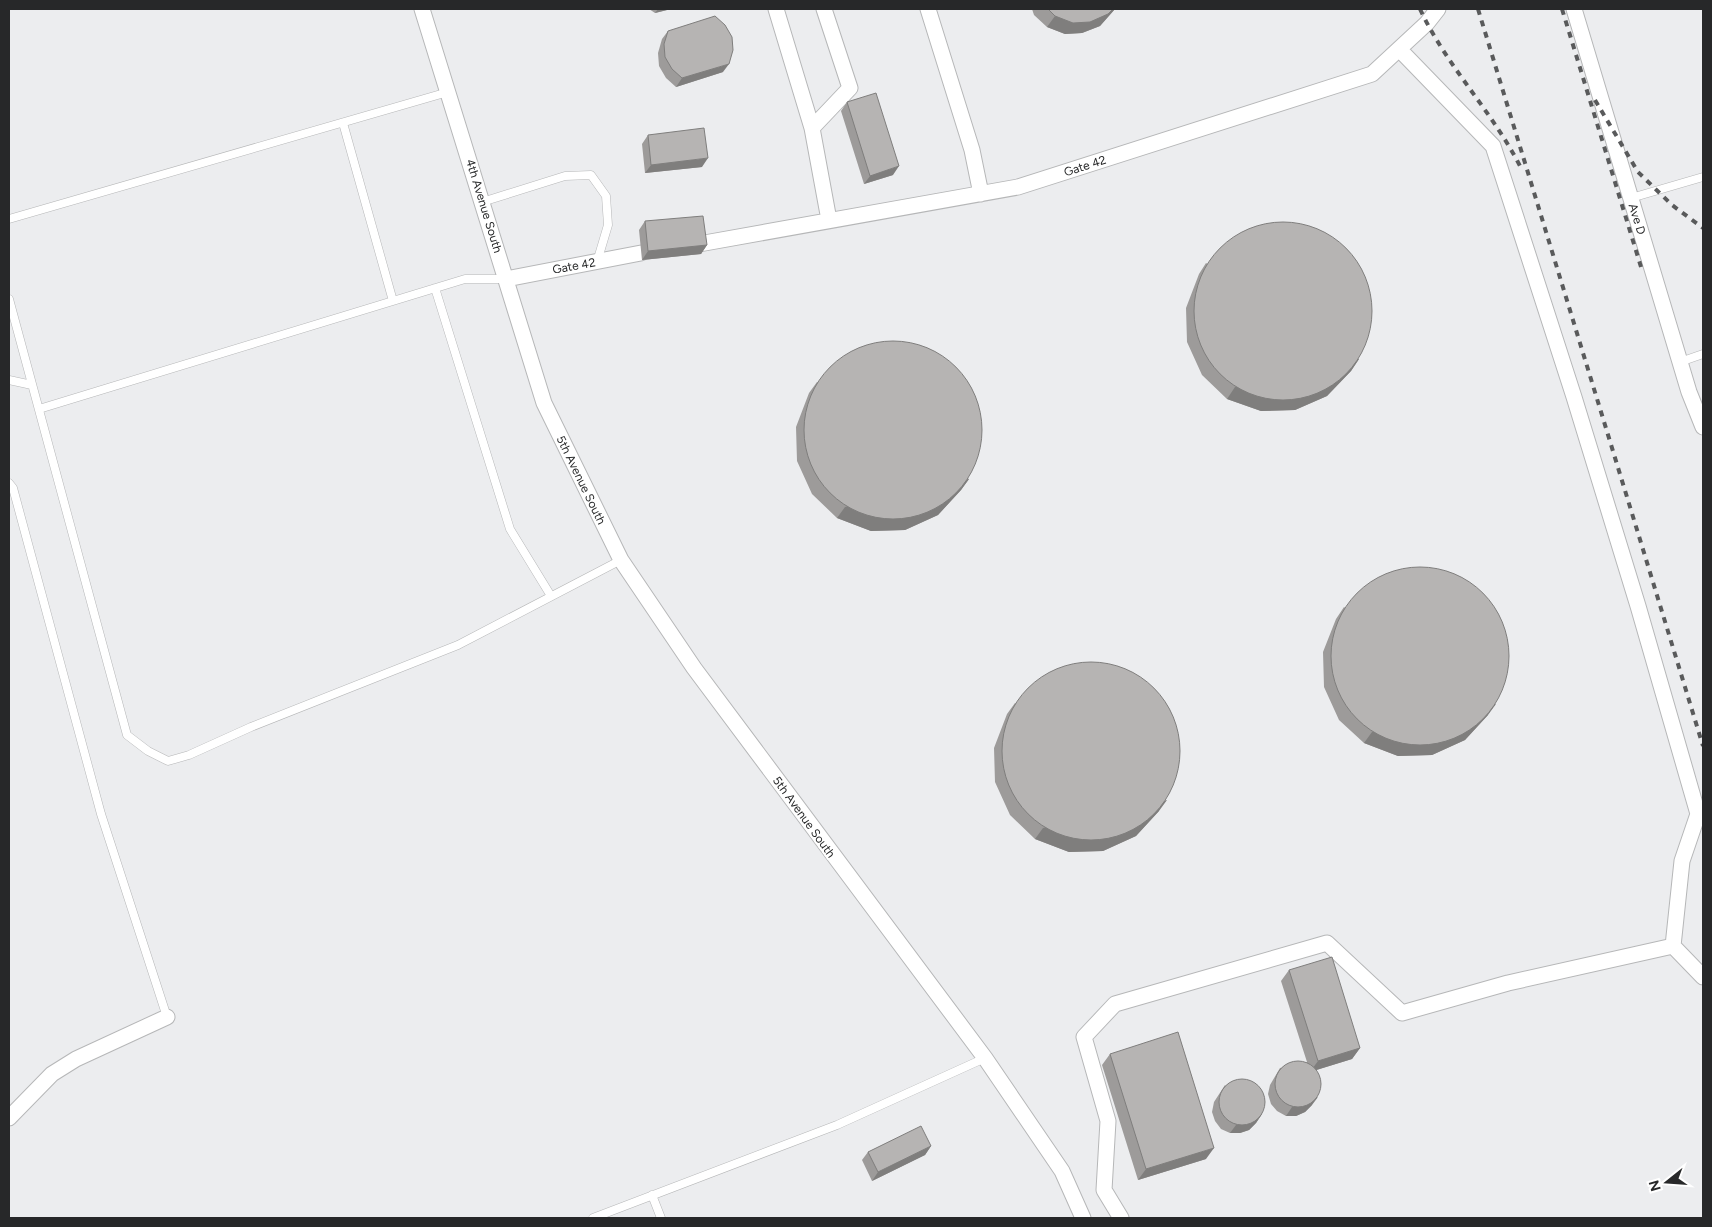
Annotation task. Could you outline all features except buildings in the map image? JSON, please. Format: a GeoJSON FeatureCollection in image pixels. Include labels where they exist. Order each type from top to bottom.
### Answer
{"type":"FeatureCollection","features":[{"type":"Feature","properties":{"kind":"street","name":"4th Avenue South"},"geometry":{"type":"LineString","coordinates":[[422,9],[544,403]]}},
{"type":"Feature","properties":{"kind":"street"},"geometry":{"type":"LineString","coordinates":[[776,9],[812,128],[829,220]]}},
{"type":"Feature","properties":{"kind":"street"},"geometry":{"type":"LineString","coordinates":[[812,128],[850,88],[824,9]]}},
{"type":"Feature","properties":{"kind":"street"},"geometry":{"type":"LineString","coordinates":[[928,9],[972,150],[981,194]]}},
{"type":"Feature","properties":{"kind":"street","name":"Gate 42"},"geometry":{"type":"LineString","coordinates":[[699,244],[1018,187],[1372,74],[1426,23],[1438,9]]}},
{"type":"Feature","properties":{"kind":"street","name":"Ave D"},"geometry":{"type":"LineString","coordinates":[[1574,9],[1680,362],[1703,427]]}},
{"type":"Feature","properties":{"kind":"street"},"geometry":{"type":"LineString","coordinates":[[1399,49],[1493,146],[1629,578],[1698,814],[1682,861],[1673,946],[1703,978]]}},
{"type":"Feature","properties":{"kind":"street","name":"Gate 42"},"geometry":{"type":"LineString","coordinates":[[506,278],[641,253]]}},
{"type":"Feature","properties":{"kind":"street","name":"5th Avenue South"},"geometry":{"type":"LineString","coordinates":[[544,403],[621,560],[700,676],[985,1058],[1062,1171],[1082,1218]]}},
{"type":"Feature","properties":{"kind":"street"},"geometry":{"type":"LineString","coordinates":[[1121,1218],[1104,1190],[1108,1121],[1084,1037],[1115,1004],[1327,943],[1402,1013],[1508,983],[1673,946]]}},
{"type":"Feature","properties":{"kind":"street"},"geometry":{"type":"LineString","coordinates":[[9,1118],[27,1098],[60,1069],[167,1017]]}},
{"type":"Feature","properties":{"kind":"lane"},"geometry":{"type":"LineString","coordinates":[[9,220],[448,92]]}},
{"type":"Feature","properties":{"kind":"lane"},"geometry":{"type":"LineString","coordinates":[[344,123],[393,301]]}},
{"type":"Feature","properties":{"kind":"lane"},"geometry":{"type":"LineString","coordinates":[[482,202],[565,176],[591,175],[606,196],[608,225],[597,262]]}},
{"type":"Feature","properties":{"kind":"lane"},"geometry":{"type":"LineString","coordinates":[[1631,198],[1703,177]]}},
{"type":"Feature","properties":{"kind":"lane"},"geometry":{"type":"LineString","coordinates":[[38,409],[465,279],[506,278]]}},
{"type":"Feature","properties":{"kind":"lane"},"geometry":{"type":"LineString","coordinates":[[435,288],[510,529],[550,596]]}},
{"type":"Feature","properties":{"kind":"lane"},"geometry":{"type":"LineString","coordinates":[[9,299],[127,735],[148,752],[168,761],[458,645],[621,560]]}},
{"type":"Feature","properties":{"kind":"lane"},"geometry":{"type":"LineString","coordinates":[[1680,362],[1703,354]]}},
{"type":"Feature","properties":{"kind":"lane"},"geometry":{"type":"LineString","coordinates":[[9,380],[32,385]]}},
{"type":"Feature","properties":{"kind":"lane"},"geometry":{"type":"LineString","coordinates":[[9,483],[13,488],[101,814],[167,1017]]}},
{"type":"Feature","properties":{"kind":"lane"},"geometry":{"type":"LineString","coordinates":[[593,1218],[838,1125],[985,1058]]}},
{"type":"Feature","properties":{"kind":"lane"},"geometry":{"type":"LineString","coordinates":[[652,1196],[661,1218]]}},
{"type":"Feature","properties":{"kind":"lane"},"geometry":{"type":"LineString","coordinates":[[616,1209],[620,1218]]}},
{"type":"Feature","properties":{"kind":"railway"},"geometry":{"type":"LineString","coordinates":[[1420,9],[1443,50],[1510,147],[1521,168]]}},
{"type":"Feature","properties":{"kind":"railway"},"geometry":{"type":"LineString","coordinates":[[1478,9],[1703,746]]}},
{"type":"Feature","properties":{"kind":"railway"},"geometry":{"type":"LineString","coordinates":[[1562,9],[1641,267]]}},
{"type":"Feature","properties":{"kind":"railway"},"geometry":{"type":"LineString","coordinates":[[1595,100],[1638,172],[1672,205],[1703,228]]}}]}
